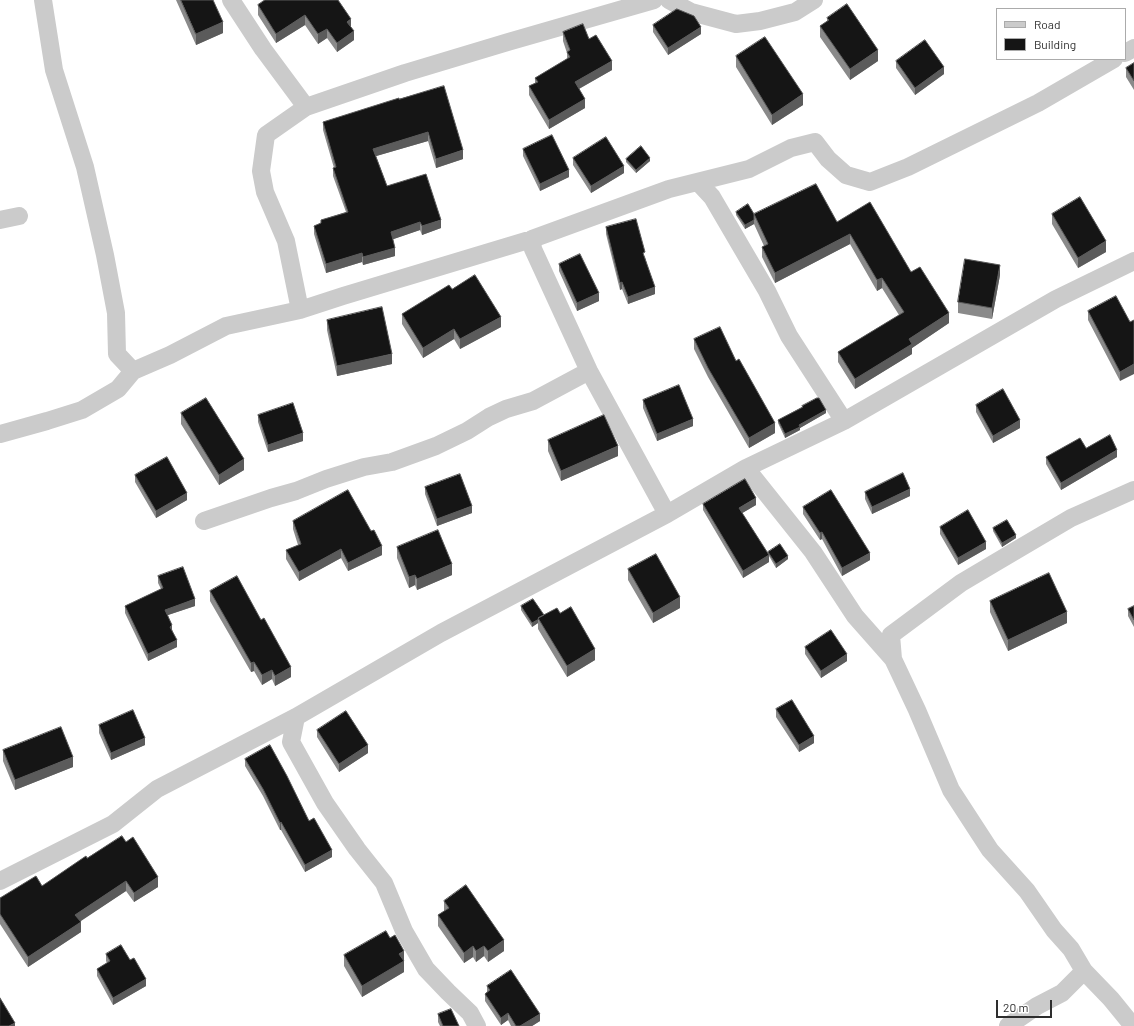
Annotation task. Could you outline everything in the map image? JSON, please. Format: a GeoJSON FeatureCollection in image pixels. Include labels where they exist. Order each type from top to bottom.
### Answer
{"type":"FeatureCollection","features":[{"type":"Feature","properties":{"kind":"street"},"geometry":{"type":"LineString","coordinates":[[43,0],[54,70],[85,167],[105,255],[116,313],[117,354],[133,371]]}},
{"type":"Feature","properties":{"kind":"street"},"geometry":{"type":"LineString","coordinates":[[231,0],[263,49],[306,107]]}},
{"type":"Feature","properties":{"kind":"street"},"geometry":{"type":"LineString","coordinates":[[300,310],[286,241],[265,192],[261,171],[266,135],[306,107],[500,44],[654,0]]}},
{"type":"Feature","properties":{"kind":"street"},"geometry":{"type":"LineString","coordinates":[[669,0],[691,12],[736,24],[760,21],[795,12],[814,0]]}},
{"type":"Feature","properties":{"kind":"street"},"geometry":{"type":"LineString","coordinates":[[0,434],[47,422],[82,410],[118,389],[133,371],[170,355],[226,326],[300,310],[532,239],[602,215],[669,189],[749,169],[791,148],[815,142],[828,159],[846,175],[870,182],[908,167],[1038,103],[1112,60]]}},
{"type":"Feature","properties":{"kind":"street"},"geometry":{"type":"LineString","coordinates":[[698,182],[712,197],[767,291],[789,336],[844,421]]}},
{"type":"Feature","properties":{"kind":"street"},"geometry":{"type":"LineString","coordinates":[[0,220],[19,216]]}},
{"type":"Feature","properties":{"kind":"street"},"geometry":{"type":"LineString","coordinates":[[532,239],[532,249],[589,371],[667,514]]}},
{"type":"Feature","properties":{"kind":"street"},"geometry":{"type":"LineString","coordinates":[[0,881],[113,824],[157,789],[296,717],[441,633],[667,514],[746,468],[844,421],[1056,299],[1134,260]]}},
{"type":"Feature","properties":{"kind":"street"},"geometry":{"type":"LineString","coordinates":[[204,520],[296,491],[326,479],[364,467],[392,462],[436,446],[467,431],[506,409],[533,401],[589,371]]}},
{"type":"Feature","properties":{"kind":"street"},"geometry":{"type":"LineString","coordinates":[[746,468],[813,552],[855,616],[893,660],[917,710],[951,790],[990,850],[1027,891],[1054,930],[1071,949],[1084,971],[1112,999],[1133,1026]]}},
{"type":"Feature","properties":{"kind":"street"},"geometry":{"type":"LineString","coordinates":[[893,660],[891,635],[961,583],[1071,518],[1134,490]]}},
{"type":"Feature","properties":{"kind":"street"},"geometry":{"type":"LineString","coordinates":[[296,717],[291,742],[325,803],[357,849],[384,883],[404,931],[426,969],[470,1013],[477,1026]]}},
{"type":"Feature","properties":{"kind":"street"},"geometry":{"type":"LineString","coordinates":[[1008,1026],[1037,1006],[1062,993],[1084,971]]}},
{"type":"Feature","properties":{"kind":"building"},"geometry":{"type":"Polygon","coordinates":[[[181,0],[213,0],[223,22],[196,34],[181,0]]]}},
{"type":"Feature","properties":{"kind":"building"},"geometry":{"type":"Polygon","coordinates":[[[265,0],[338,0],[351,19],[347,22],[354,31],[337,43],[327,29],[318,34],[305,15],[276,34],[258,5],[265,0]]]}},
{"type":"Feature","properties":{"kind":"building"},"geometry":{"type":"Polygon","coordinates":[[[847,4],[878,50],[850,69],[820,26],[829,20],[827,18],[847,4]]]}},
{"type":"Feature","properties":{"kind":"building"},"geometry":{"type":"Polygon","coordinates":[[[677,9],[694,16],[701,27],[668,48],[653,25],[677,9]]]}},
{"type":"Feature","properties":{"kind":"building"},"geometry":{"type":"Polygon","coordinates":[[[583,24],[589,39],[596,35],[612,61],[575,82],[585,99],[549,120],[529,86],[538,82],[535,78],[570,57],[567,52],[570,50],[563,32],[583,24]]]}},
{"type":"Feature","properties":{"kind":"building"},"geometry":{"type":"Polygon","coordinates":[[[765,37],[803,94],[772,115],[736,56],[765,37]]]}},
{"type":"Feature","properties":{"kind":"building"},"geometry":{"type":"Polygon","coordinates":[[[925,40],[944,67],[915,88],[896,61],[925,40]]]}},
{"type":"Feature","properties":{"kind":"building"},"geometry":{"type":"Polygon","coordinates":[[[1134,63],[1134,81],[1126,68],[1134,63]]]}},
{"type":"Feature","properties":{"kind":"building"},"geometry":{"type":"Polygon","coordinates":[[[444,86],[463,150],[436,159],[428,132],[373,149],[387,186],[426,174],[441,220],[422,226],[420,222],[391,232],[395,248],[363,257],[362,253],[326,264],[314,226],[321,223],[321,220],[348,212],[333,168],[336,167],[323,122],[399,98],[444,86]]]}},
{"type":"Feature","properties":{"kind":"building"},"geometry":{"type":"Polygon","coordinates":[[[552,135],[569,170],[540,184],[523,149],[552,135]]]}},
{"type":"Feature","properties":{"kind":"building"},"geometry":{"type":"Polygon","coordinates":[[[606,137],[624,166],[591,186],[573,158],[606,137]]]}},
{"type":"Feature","properties":{"kind":"building"},"geometry":{"type":"Polygon","coordinates":[[[641,146],[650,158],[636,170],[626,159],[641,146]]]}},
{"type":"Feature","properties":{"kind":"building"},"geometry":{"type":"Polygon","coordinates":[[[816,184],[837,222],[870,202],[911,272],[920,267],[949,313],[909,339],[912,344],[855,379],[838,352],[904,312],[882,278],[877,280],[850,234],[775,273],[762,247],[768,244],[754,214],[816,184]]]}},
{"type":"Feature","properties":{"kind":"building"},"geometry":{"type":"Polygon","coordinates":[[[1080,197],[1106,241],[1078,258],[1052,214],[1080,197]]]}},
{"type":"Feature","properties":{"kind":"building"},"geometry":{"type":"Polygon","coordinates":[[[748,204],[754,214],[754,220],[745,225],[736,212],[748,204]]]}},
{"type":"Feature","properties":{"kind":"building"},"geometry":{"type":"Polygon","coordinates":[[[636,219],[645,252],[643,253],[655,287],[628,297],[622,282],[620,283],[606,227],[636,219]]]}},
{"type":"Feature","properties":{"kind":"building"},"geometry":{"type":"Polygon","coordinates":[[[580,254],[599,293],[577,303],[559,264],[580,254]]]}},
{"type":"Feature","properties":{"kind":"building"},"geometry":{"type":"Polygon","coordinates":[[[965,259],[1000,265],[992,308],[958,302],[965,259]]]}},
{"type":"Feature","properties":{"kind":"building"},"geometry":{"type":"Polygon","coordinates":[[[475,275],[501,317],[460,339],[454,329],[423,348],[402,314],[449,285],[452,289],[475,275]]]}},
{"type":"Feature","properties":{"kind":"building"},"geometry":{"type":"Polygon","coordinates":[[[1116,296],[1130,322],[1134,320],[1134,364],[1120,372],[1088,311],[1116,296]]]}},
{"type":"Feature","properties":{"kind":"building"},"geometry":{"type":"Polygon","coordinates":[[[382,307],[392,354],[337,366],[327,320],[382,307]]]}},
{"type":"Feature","properties":{"kind":"building"},"geometry":{"type":"Polygon","coordinates":[[[720,327],[736,361],[739,359],[775,423],[749,438],[708,368],[694,339],[720,327]]]}},
{"type":"Feature","properties":{"kind":"building"},"geometry":{"type":"Polygon","coordinates":[[[679,385],[693,419],[657,434],[643,400],[679,385]]]}},
{"type":"Feature","properties":{"kind":"building"},"geometry":{"type":"Polygon","coordinates":[[[1003,389],[1020,420],[993,436],[976,405],[1003,389]]]}},
{"type":"Feature","properties":{"kind":"building"},"geometry":{"type":"Polygon","coordinates":[[[206,398],[244,459],[219,475],[181,413],[206,398]]]}},
{"type":"Feature","properties":{"kind":"building"},"geometry":{"type":"Polygon","coordinates":[[[819,398],[826,410],[799,425],[800,427],[785,434],[778,420],[819,398]]]}},
{"type":"Feature","properties":{"kind":"building"},"geometry":{"type":"Polygon","coordinates":[[[293,403],[303,433],[268,445],[258,415],[293,403]]]}},
{"type":"Feature","properties":{"kind":"building"},"geometry":{"type":"Polygon","coordinates":[[[604,415],[618,446],[561,471],[548,440],[604,415]]]}},
{"type":"Feature","properties":{"kind":"building"},"geometry":{"type":"Polygon","coordinates":[[[1110,435],[1117,450],[1061,483],[1046,457],[1080,438],[1086,448],[1110,435]]]}},
{"type":"Feature","properties":{"kind":"building"},"geometry":{"type":"Polygon","coordinates":[[[167,457],[187,493],[156,511],[135,475],[167,457]]]}},
{"type":"Feature","properties":{"kind":"building"},"geometry":{"type":"Polygon","coordinates":[[[903,473],[910,489],[872,507],[865,492],[903,473]]]}},
{"type":"Feature","properties":{"kind":"building"},"geometry":{"type":"Polygon","coordinates":[[[460,474],[472,506],[437,519],[425,487],[460,474]]]}},
{"type":"Feature","properties":{"kind":"building"},"geometry":{"type":"Polygon","coordinates":[[[745,479],[756,498],[739,508],[769,555],[743,571],[703,504],[745,479]]]}},
{"type":"Feature","properties":{"kind":"building"},"geometry":{"type":"Polygon","coordinates":[[[348,490],[371,531],[374,530],[382,546],[348,563],[341,549],[299,572],[286,550],[301,544],[293,521],[348,490]]]}},
{"type":"Feature","properties":{"kind":"building"},"geometry":{"type":"Polygon","coordinates":[[[831,490],[870,553],[842,568],[822,532],[820,533],[803,507],[831,490]]]}},
{"type":"Feature","properties":{"kind":"building"},"geometry":{"type":"Polygon","coordinates":[[[968,510],[986,542],[958,558],[940,527],[968,510]]]}},
{"type":"Feature","properties":{"kind":"building"},"geometry":{"type":"Polygon","coordinates":[[[1007,520],[1016,535],[1002,543],[993,528],[1007,520]]]}},
{"type":"Feature","properties":{"kind":"building"},"geometry":{"type":"Polygon","coordinates":[[[438,530],[452,564],[417,579],[415,575],[409,577],[397,547],[438,530]]]}},
{"type":"Feature","properties":{"kind":"building"},"geometry":{"type":"Polygon","coordinates":[[[780,544],[788,556],[776,564],[768,552],[780,544]]]}},
{"type":"Feature","properties":{"kind":"building"},"geometry":{"type":"Polygon","coordinates":[[[656,554],[680,597],[653,613],[628,569],[656,554]]]}},
{"type":"Feature","properties":{"kind":"building"},"geometry":{"type":"Polygon","coordinates":[[[183,567],[195,599],[165,610],[172,625],[170,627],[177,640],[148,654],[125,606],[163,588],[158,576],[183,567]]]}},
{"type":"Feature","properties":{"kind":"building"},"geometry":{"type":"Polygon","coordinates":[[[1049,573],[1067,612],[1008,640],[990,601],[1049,573]]]}},
{"type":"Feature","properties":{"kind":"building"},"geometry":{"type":"Polygon","coordinates":[[[237,576],[261,620],[264,618],[291,667],[275,676],[272,670],[262,675],[254,662],[251,663],[210,591],[237,576]]]}},
{"type":"Feature","properties":{"kind":"building"},"geometry":{"type":"Polygon","coordinates":[[[533,599],[544,615],[532,623],[521,606],[533,599]]]}},
{"type":"Feature","properties":{"kind":"building"},"geometry":{"type":"Polygon","coordinates":[[[1134,606],[1134,620],[1128,609],[1134,606]]]}},
{"type":"Feature","properties":{"kind":"building"},"geometry":{"type":"Polygon","coordinates":[[[571,607],[595,649],[567,666],[538,618],[557,608],[560,613],[571,607]]]}},
{"type":"Feature","properties":{"kind":"building"},"geometry":{"type":"Polygon","coordinates":[[[831,630],[847,654],[821,671],[805,647],[831,630]]]}},
{"type":"Feature","properties":{"kind":"building"},"geometry":{"type":"Polygon","coordinates":[[[792,700],[814,736],[799,745],[776,709],[792,700]]]}},
{"type":"Feature","properties":{"kind":"building"},"geometry":{"type":"Polygon","coordinates":[[[133,710],[145,738],[111,753],[99,725],[133,710]]]}},
{"type":"Feature","properties":{"kind":"building"},"geometry":{"type":"Polygon","coordinates":[[[346,711],[368,745],[339,764],[317,730],[346,711]]]}},
{"type":"Feature","properties":{"kind":"building"},"geometry":{"type":"Polygon","coordinates":[[[61,727],[73,757],[15,780],[3,750],[61,727]]]}},
{"type":"Feature","properties":{"kind":"building"},"geometry":{"type":"Polygon","coordinates":[[[270,745],[309,821],[314,818],[332,850],[305,865],[245,759],[270,745]]]}},
{"type":"Feature","properties":{"kind":"building"},"geometry":{"type":"Polygon","coordinates":[[[122,836],[126,842],[133,837],[158,877],[134,893],[126,881],[75,915],[81,922],[28,957],[0,914],[0,898],[36,876],[42,886],[86,856],[87,858],[122,836]]]}},
{"type":"Feature","properties":{"kind":"building"},"geometry":{"type":"Polygon","coordinates":[[[466,885],[504,940],[488,951],[484,946],[476,951],[473,946],[464,953],[438,915],[449,908],[444,901],[466,885]]]}},
{"type":"Feature","properties":{"kind":"building"},"geometry":{"type":"Polygon","coordinates":[[[386,931],[390,938],[395,935],[404,951],[399,954],[404,961],[362,986],[344,955],[386,931]]]}},
{"type":"Feature","properties":{"kind":"building"},"geometry":{"type":"Polygon","coordinates":[[[121,945],[130,960],[134,958],[146,979],[113,998],[97,969],[110,961],[106,954],[121,945]]]}},
{"type":"Feature","properties":{"kind":"building"},"geometry":{"type":"Polygon","coordinates":[[[511,970],[540,1014],[520,1026],[516,1026],[508,1013],[501,1018],[485,994],[490,990],[487,986],[511,970]]]}},
{"type":"Feature","properties":{"kind":"building"},"geometry":{"type":"Polygon","coordinates":[[[0,998],[15,1023],[9,1026],[0,1026],[0,998]]]}},
{"type":"Feature","properties":{"kind":"building"},"geometry":{"type":"Polygon","coordinates":[[[451,1009],[459,1026],[443,1026],[438,1014],[451,1009]]]}}]}
